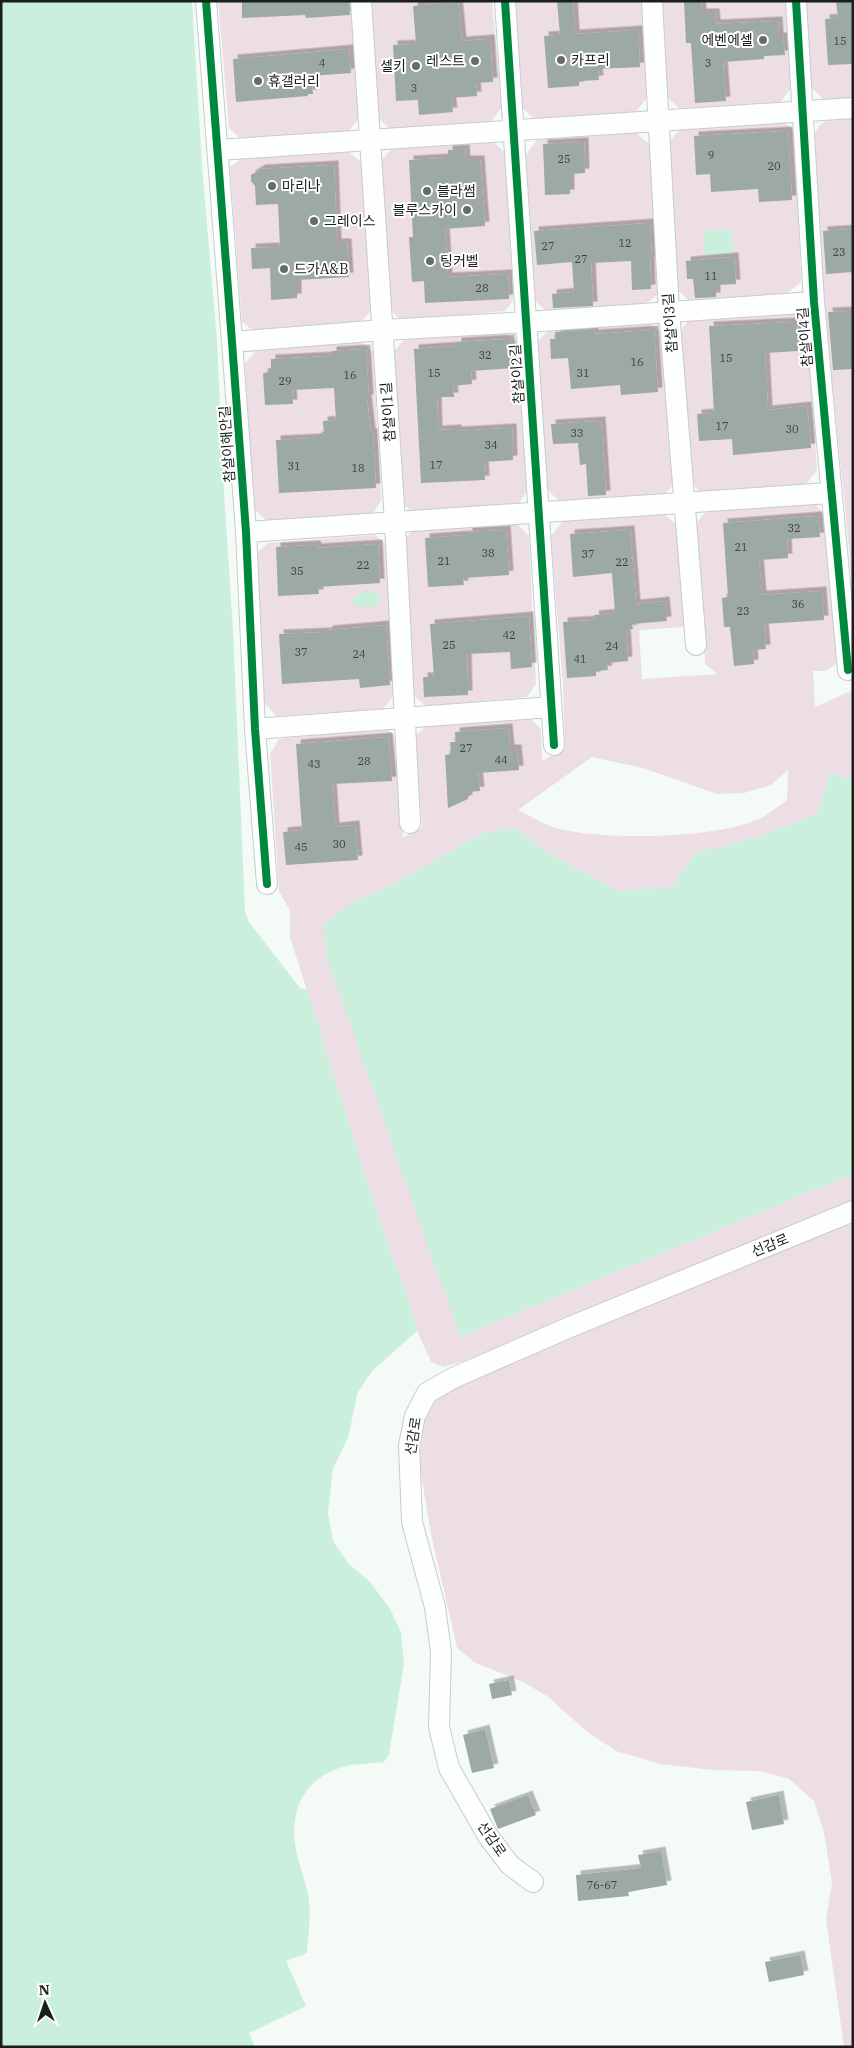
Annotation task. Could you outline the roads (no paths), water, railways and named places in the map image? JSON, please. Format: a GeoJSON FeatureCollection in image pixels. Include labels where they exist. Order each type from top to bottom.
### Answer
{"type":"FeatureCollection","features":[{"type":"Feature","properties":{"kind":"street","name":"참살이해안길"},"geometry":{"type":"LineString","coordinates":[[206,1],[246,532],[255,729],[267,884]]}},
{"type":"Feature","properties":{"kind":"street","name":"참살이1길"},"geometry":{"type":"LineString","coordinates":[[362,1],[395,522],[410,823]]}},
{"type":"Feature","properties":{"kind":"street","name":"참살이2길"},"geometry":{"type":"LineString","coordinates":[[505,1],[554,745]]}},
{"type":"Feature","properties":{"kind":"street","name":"참살이3길"},"geometry":{"type":"LineString","coordinates":[[652,1],[669,311],[696,645]]}},
{"type":"Feature","properties":{"kind":"street","name":"참살이4길"},"geometry":{"type":"LineString","coordinates":[[796,1],[814,302],[830,493],[848,670]]}},
{"type":"Feature","properties":{"kind":"street"},"geometry":{"type":"LineString","coordinates":[[218,150],[853,108]]}},
{"type":"Feature","properties":{"kind":"street"},"geometry":{"type":"LineString","coordinates":[[232,342],[383,330],[814,302]]}},
{"type":"Feature","properties":{"kind":"street"},"geometry":{"type":"LineString","coordinates":[[246,532],[830,493]]}},
{"type":"Feature","properties":{"kind":"street"},"geometry":{"type":"LineString","coordinates":[[255,729],[551,707]]}},
{"type":"Feature","properties":{"kind":"street","name":"선감로"},"geometry":{"type":"LineString","coordinates":[[533,1882],[510,1865],[488,1836],[449,1768],[439,1727],[442,1652],[435,1607],[412,1522],[409,1445],[415,1416],[426,1393],[453,1378],[853,1211]]}},
{"type":"Feature","properties":{"kind":"place","name":"에벤에셀"},"geometry":{"type":"Point","coordinates":[763,40]}},
{"type":"Feature","properties":{"kind":"place","name":"카프리"},"geometry":{"type":"Point","coordinates":[561,60]}},
{"type":"Feature","properties":{"kind":"place","name":"레스트"},"geometry":{"type":"Point","coordinates":[475,61]}},
{"type":"Feature","properties":{"kind":"place","name":"셀키"},"geometry":{"type":"Point","coordinates":[416,66]}},
{"type":"Feature","properties":{"kind":"place","name":"휴갤러리"},"geometry":{"type":"Point","coordinates":[258,81]}},
{"type":"Feature","properties":{"kind":"place","name":"마리나"},"geometry":{"type":"Point","coordinates":[272,186]}},
{"type":"Feature","properties":{"kind":"place","name":"블라썸"},"geometry":{"type":"Point","coordinates":[427,191]}},
{"type":"Feature","properties":{"kind":"place","name":"블루스카이"},"geometry":{"type":"Point","coordinates":[467,210]}},
{"type":"Feature","properties":{"kind":"place","name":"그레이스"},"geometry":{"type":"Point","coordinates":[314,221]}},
{"type":"Feature","properties":{"kind":"place","name":"팅커벨"},"geometry":{"type":"Point","coordinates":[430,261]}},
{"type":"Feature","properties":{"kind":"place","name":"드가A&B"},"geometry":{"type":"Point","coordinates":[284,269]}}]}
